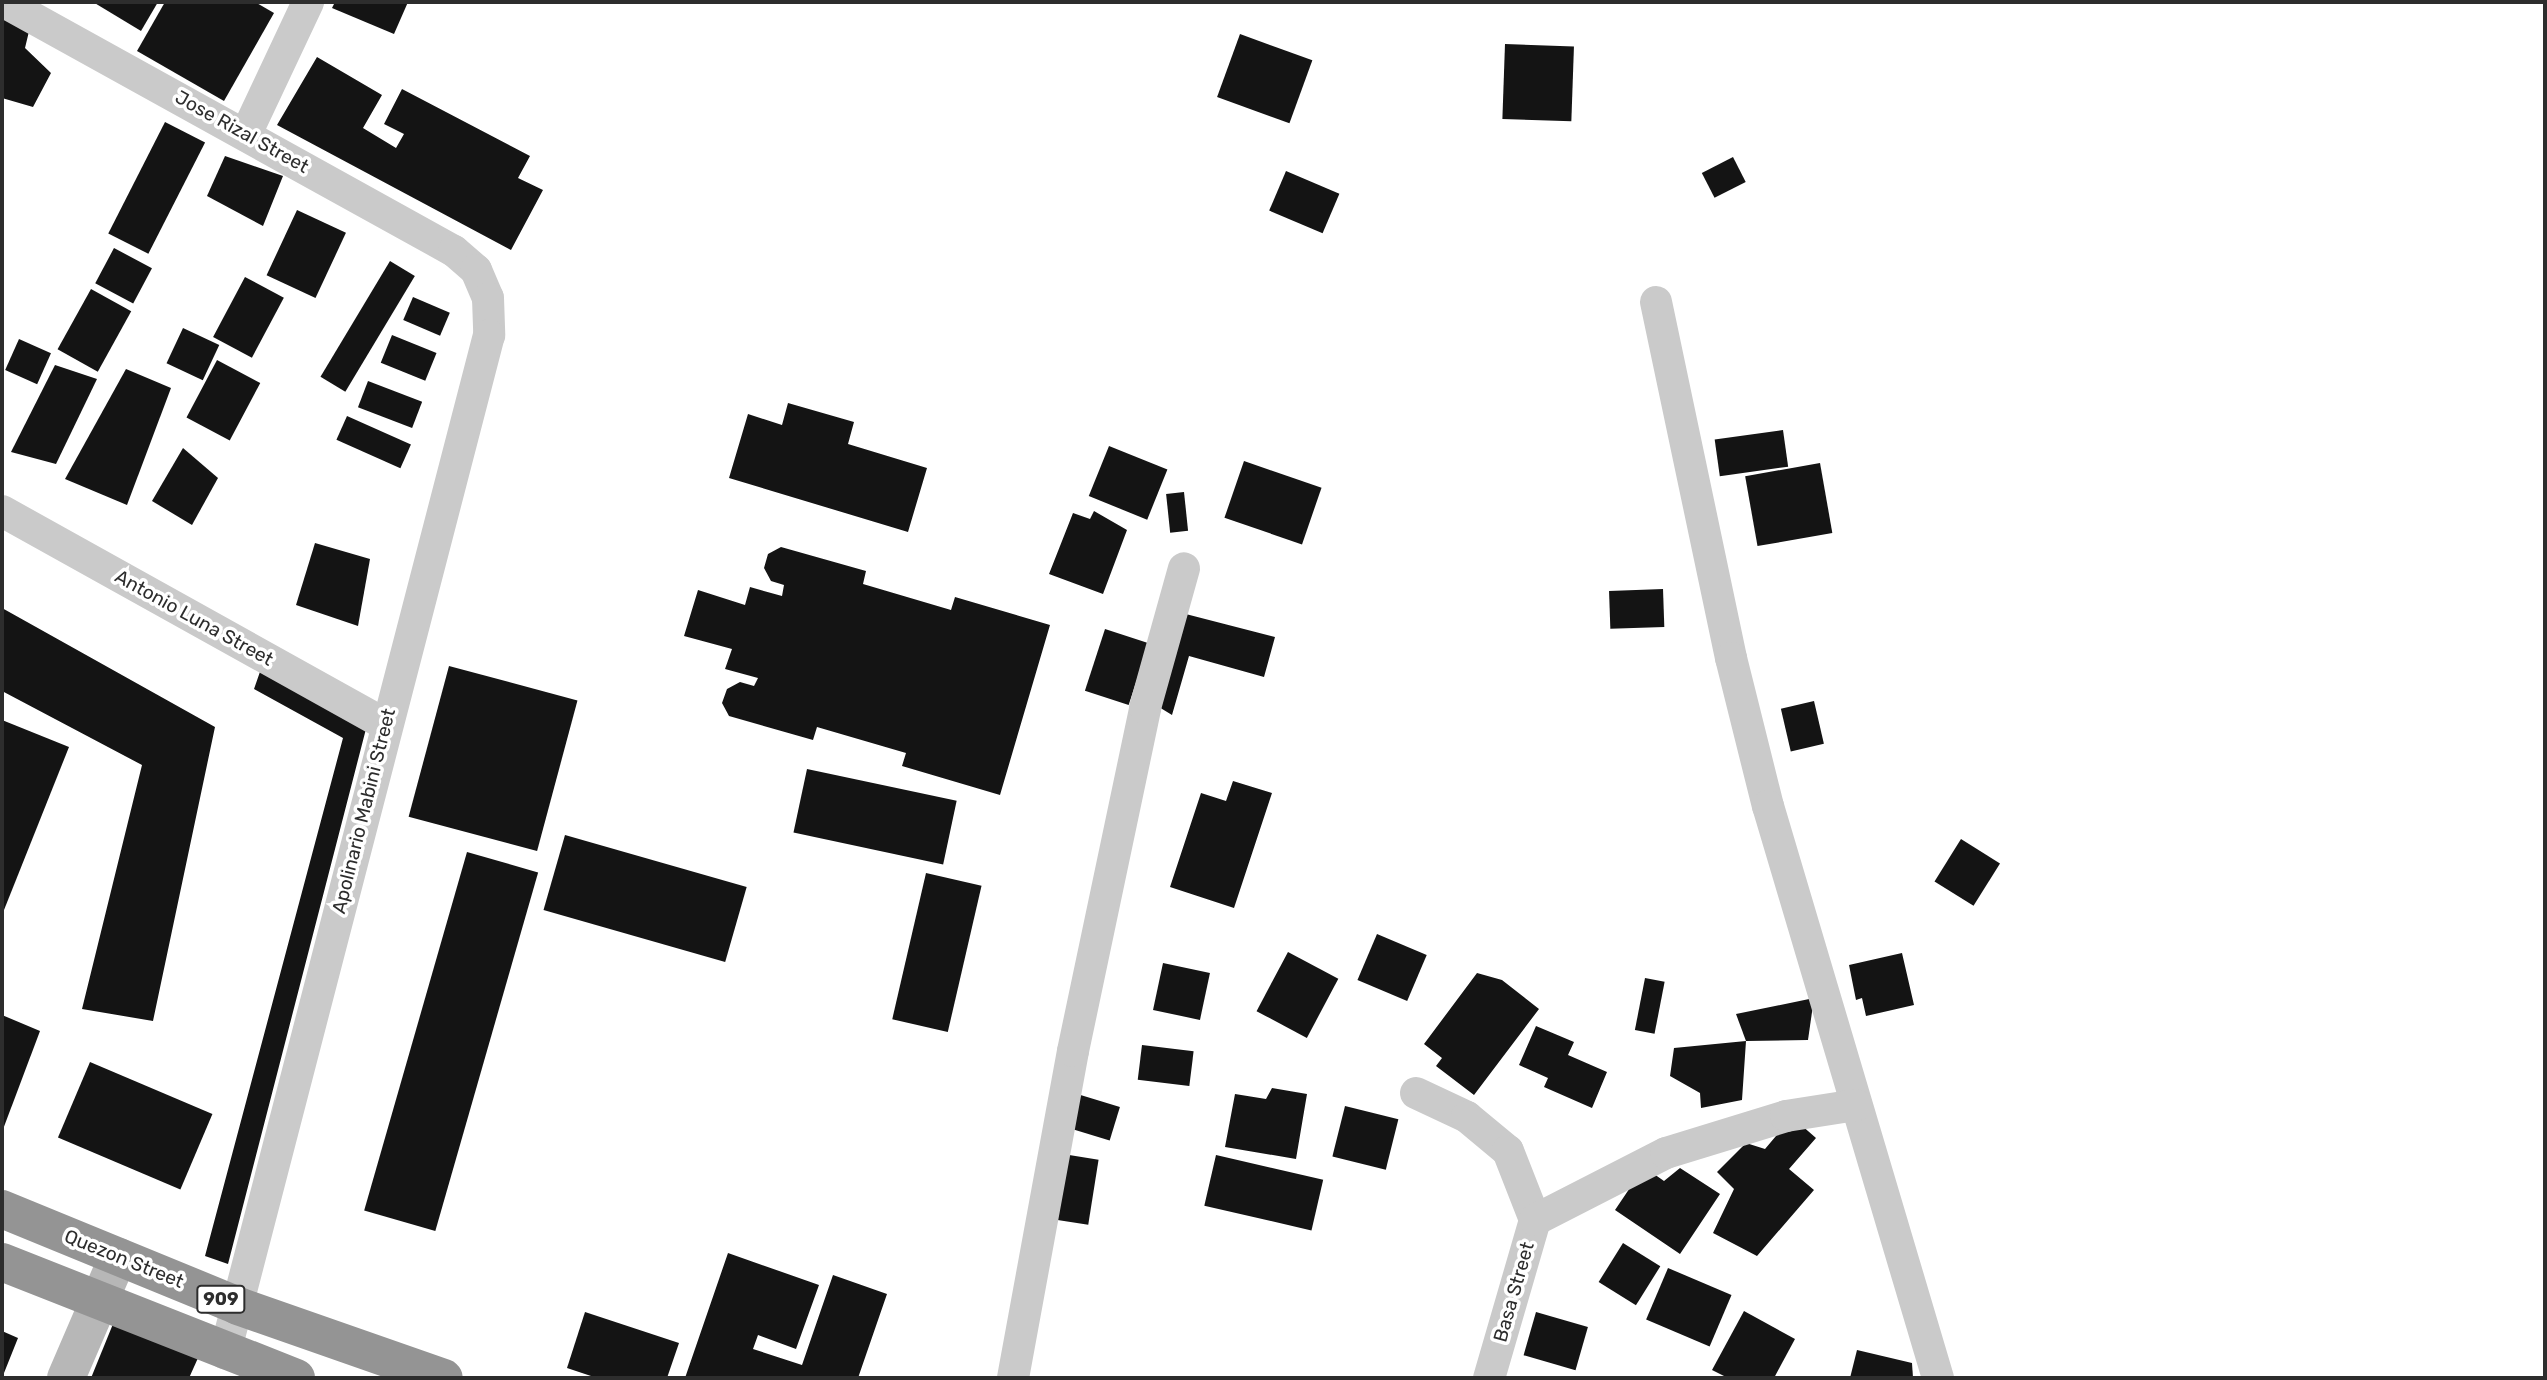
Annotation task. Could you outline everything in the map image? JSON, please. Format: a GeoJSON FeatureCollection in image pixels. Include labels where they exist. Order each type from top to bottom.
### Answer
{"type":"FeatureCollection","features":[{"type":"Feature","properties":{"kind":"highway","name":"Quezon Street"},"geometry":{"type":"LineString","coordinates":[[2,1209],[238,1306],[444,1378]]}},
{"type":"Feature","properties":{"kind":"highway","name":"909"},"geometry":{"type":"LineString","coordinates":[[2,1262],[225,1353],[296,1378]]}},
{"type":"Feature","properties":{"kind":"street","name":"Jose Rizal Street"},"geometry":{"type":"LineString","coordinates":[[4,2],[454,251],[476,270]]}},
{"type":"Feature","properties":{"kind":"street"},"geometry":{"type":"LineString","coordinates":[[246,134],[308,2]]}},
{"type":"Feature","properties":{"kind":"street","name":"Apolinario Mabini Street"},"geometry":{"type":"LineString","coordinates":[[225,1353],[489,335],[488,298],[476,270]]}},
{"type":"Feature","properties":{"kind":"street"},"geometry":{"type":"LineString","coordinates":[[1656,302],[1738,685],[1856,1105],[1938,1378]]}},
{"type":"Feature","properties":{"kind":"street","name":"Antonio Luna Street"},"geometry":{"type":"LineString","coordinates":[[2,511],[386,726]]}},
{"type":"Feature","properties":{"kind":"street"},"geometry":{"type":"LineString","coordinates":[[1013,1378],[1073,1051],[1142,721],[1184,568]]}},
{"type":"Feature","properties":{"kind":"street","name":"Basa Street"},"geometry":{"type":"LineString","coordinates":[[1416,1093],[1467,1117],[1508,1151],[1535,1220],[1489,1378]]}},
{"type":"Feature","properties":{"kind":"street"},"geometry":{"type":"LineString","coordinates":[[1535,1220],[1666,1153],[1786,1116],[1856,1105]]}},
{"type":"Feature","properties":{"kind":"street"},"geometry":{"type":"LineString","coordinates":[[66,1378],[118,1257]]}},
{"type":"Feature","properties":{"kind":"building"},"geometry":{"type":"Polygon","coordinates":[[[93,2],[158,2],[141,31],[93,2]]]}},
{"type":"Feature","properties":{"kind":"building"},"geometry":{"type":"Polygon","coordinates":[[[165,2],[255,2],[274,13],[224,101],[137,51],[165,2]]]}},
{"type":"Feature","properties":{"kind":"building"},"geometry":{"type":"Polygon","coordinates":[[[335,2],[408,2],[394,34],[332,8],[335,2]]]}},
{"type":"Feature","properties":{"kind":"building"},"geometry":{"type":"Polygon","coordinates":[[[2,10],[31,23],[25,48],[51,73],[33,107],[2,98],[2,10]]]}},
{"type":"Feature","properties":{"kind":"building"},"geometry":{"type":"Polygon","coordinates":[[[1240,34],[1312,60],[1289,123],[1217,97],[1240,34]]]}},
{"type":"Feature","properties":{"kind":"building"},"geometry":{"type":"Polygon","coordinates":[[[1505,44],[1574,46],[1571,121],[1502,119],[1505,44]]]}},
{"type":"Feature","properties":{"kind":"building"},"geometry":{"type":"Polygon","coordinates":[[[317,57],[382,95],[363,128],[396,148],[404,134],[384,124],[402,89],[530,156],[518,178],[543,190],[511,250],[277,125],[317,57]]]}},
{"type":"Feature","properties":{"kind":"building"},"geometry":{"type":"Polygon","coordinates":[[[165,122],[205,142],[148,254],[108,233],[165,122]]]}},
{"type":"Feature","properties":{"kind":"building"},"geometry":{"type":"Polygon","coordinates":[[[225,156],[283,176],[263,226],[207,196],[225,156]]]}},
{"type":"Feature","properties":{"kind":"building"},"geometry":{"type":"Polygon","coordinates":[[[1733,157],[1746,182],[1715,198],[1702,173],[1733,157]]]}},
{"type":"Feature","properties":{"kind":"building"},"geometry":{"type":"Polygon","coordinates":[[[1286,171],[1339,194],[1323,233],[1269,211],[1286,171]]]}},
{"type":"Feature","properties":{"kind":"building"},"geometry":{"type":"Polygon","coordinates":[[[297,210],[346,233],[316,298],[267,275],[297,210]]]}},
{"type":"Feature","properties":{"kind":"building"},"geometry":{"type":"Polygon","coordinates":[[[114,248],[152,268],[133,304],[95,283],[114,248]]]}},
{"type":"Feature","properties":{"kind":"building"},"geometry":{"type":"Polygon","coordinates":[[[390,261],[415,276],[345,392],[320,377],[390,261]]]}},
{"type":"Feature","properties":{"kind":"building"},"geometry":{"type":"Polygon","coordinates":[[[245,277],[284,298],[252,358],[213,337],[245,277]]]}},
{"type":"Feature","properties":{"kind":"building"},"geometry":{"type":"Polygon","coordinates":[[[91,289],[131,311],[98,372],[58,349],[91,289]]]}},
{"type":"Feature","properties":{"kind":"building"},"geometry":{"type":"Polygon","coordinates":[[[413,297],[450,313],[440,336],[403,320],[413,297]]]}},
{"type":"Feature","properties":{"kind":"building"},"geometry":{"type":"Polygon","coordinates":[[[183,328],[219,345],[203,380],[167,363],[183,328]]]}},
{"type":"Feature","properties":{"kind":"building"},"geometry":{"type":"Polygon","coordinates":[[[392,335],[437,353],[425,381],[381,363],[392,335]]]}},
{"type":"Feature","properties":{"kind":"building"},"geometry":{"type":"Polygon","coordinates":[[[19,339],[51,353],[37,384],[5,370],[19,339]]]}},
{"type":"Feature","properties":{"kind":"building"},"geometry":{"type":"Polygon","coordinates":[[[217,360],[260,383],[230,440],[186,417],[217,360]]]}},
{"type":"Feature","properties":{"kind":"building"},"geometry":{"type":"Polygon","coordinates":[[[55,365],[97,379],[56,464],[11,452],[55,365]]]}},
{"type":"Feature","properties":{"kind":"building"},"geometry":{"type":"Polygon","coordinates":[[[126,369],[171,388],[127,505],[65,479],[126,369]]]}},
{"type":"Feature","properties":{"kind":"building"},"geometry":{"type":"Polygon","coordinates":[[[368,381],[422,402],[412,428],[358,407],[368,381]]]}},
{"type":"Feature","properties":{"kind":"building"},"geometry":{"type":"Polygon","coordinates":[[[788,403],[854,422],[848,444],[927,468],[908,532],[729,478],[748,414],[782,425],[788,403]]]}},
{"type":"Feature","properties":{"kind":"building"},"geometry":{"type":"Polygon","coordinates":[[[347,416],[411,444],[400,468],[336,440],[347,416]]]}},
{"type":"Feature","properties":{"kind":"building"},"geometry":{"type":"Polygon","coordinates":[[[1783,430],[1788,467],[1720,476],[1715,440],[1783,430]]]}},
{"type":"Feature","properties":{"kind":"building"},"geometry":{"type":"Polygon","coordinates":[[[1109,446],[1167,470],[1147,520],[1089,496],[1109,446]]]}},
{"type":"Feature","properties":{"kind":"building"},"geometry":{"type":"Polygon","coordinates":[[[183,448],[218,478],[192,525],[152,501],[183,448]]]}},
{"type":"Feature","properties":{"kind":"building"},"geometry":{"type":"Polygon","coordinates":[[[1244,461],[1322,488],[1302,544],[1224,518],[1244,461]]]}},
{"type":"Feature","properties":{"kind":"building"},"geometry":{"type":"Polygon","coordinates":[[[1820,463],[1832,533],[1757,546],[1745,476],[1820,463]]]}},
{"type":"Feature","properties":{"kind":"building"},"geometry":{"type":"Polygon","coordinates":[[[1184,492],[1188,531],[1170,533],[1166,494],[1184,492]]]}},
{"type":"Feature","properties":{"kind":"building"},"geometry":{"type":"Polygon","coordinates":[[[1094,511],[1127,530],[1103,594],[1049,574],[1073,513],[1090,519],[1094,511]]]}},
{"type":"Feature","properties":{"kind":"building"},"geometry":{"type":"Polygon","coordinates":[[[315,543],[370,559],[358,626],[296,605],[315,543]]]}},
{"type":"Feature","properties":{"kind":"building"},"geometry":{"type":"Polygon","coordinates":[[[781,547],[866,571],[863,584],[951,610],[955,597],[1050,625],[1000,795],[902,766],[906,753],[817,727],[813,740],[729,716],[722,703],[727,689],[740,682],[754,686],[758,678],[725,669],[732,649],[684,636],[698,590],[745,605],[750,587],[782,596],[784,585],[771,581],[764,568],[768,554],[781,547]]]}},
{"type":"Feature","properties":{"kind":"building"},"geometry":{"type":"Polygon","coordinates":[[[1663,589],[1664,627],[1610,629],[1609,591],[1663,589]]]}},
{"type":"Feature","properties":{"kind":"building"},"geometry":{"type":"Polygon","coordinates":[[[2,608],[215,727],[153,1021],[82,1009],[142,765],[2,691],[2,608]]]}},
{"type":"Feature","properties":{"kind":"building"},"geometry":{"type":"Polygon","coordinates":[[[1178,612],[1275,637],[1264,677],[1189,656],[1172,715],[1154,704],[1178,612]]]}},
{"type":"Feature","properties":{"kind":"building"},"geometry":{"type":"Polygon","coordinates":[[[1105,629],[1149,643],[1129,705],[1085,691],[1105,629]]]}},
{"type":"Feature","properties":{"kind":"building"},"geometry":{"type":"Polygon","coordinates":[[[262,666],[367,725],[228,1264],[205,1256],[343,738],[254,689],[262,666]]]}},
{"type":"Feature","properties":{"kind":"building"},"geometry":{"type":"Polygon","coordinates":[[[449,666],[577,700],[537,851],[409,817],[449,666]]]}},
{"type":"Feature","properties":{"kind":"building"},"geometry":{"type":"Polygon","coordinates":[[[1814,701],[1824,744],[1791,752],[1781,709],[1814,701]]]}},
{"type":"Feature","properties":{"kind":"building"},"geometry":{"type":"Polygon","coordinates":[[[2,720],[69,747],[2,915],[2,720]]]}},
{"type":"Feature","properties":{"kind":"building"},"geometry":{"type":"Polygon","coordinates":[[[807,769],[957,801],[943,864],[793,833],[807,769]]]}},
{"type":"Feature","properties":{"kind":"building"},"geometry":{"type":"Polygon","coordinates":[[[1233,781],[1272,793],[1234,908],[1170,887],[1201,793],[1226,801],[1233,781]]]}},
{"type":"Feature","properties":{"kind":"building"},"geometry":{"type":"Polygon","coordinates":[[[565,835],[747,887],[725,962],[544,910],[565,835]]]}},
{"type":"Feature","properties":{"kind":"building"},"geometry":{"type":"Polygon","coordinates":[[[1961,839],[2000,863],[1974,906],[1935,881],[1961,839]]]}},
{"type":"Feature","properties":{"kind":"building"},"geometry":{"type":"Polygon","coordinates":[[[467,852],[538,872],[435,1231],[364,1211],[467,852]]]}},
{"type":"Feature","properties":{"kind":"building"},"geometry":{"type":"Polygon","coordinates":[[[926,873],[982,886],[948,1032],[892,1019],[926,873]]]}},
{"type":"Feature","properties":{"kind":"building"},"geometry":{"type":"Polygon","coordinates":[[[1377,934],[1427,955],[1407,1001],[1357,980],[1377,934]]]}},
{"type":"Feature","properties":{"kind":"building"},"geometry":{"type":"Polygon","coordinates":[[[1288,952],[1338,979],[1307,1038],[1257,1011],[1288,952]]]}},
{"type":"Feature","properties":{"kind":"building"},"geometry":{"type":"Polygon","coordinates":[[[1902,953],[1914,1005],[1866,1016],[1862,998],[1856,1000],[1849,965],[1902,953]]]}},
{"type":"Feature","properties":{"kind":"building"},"geometry":{"type":"Polygon","coordinates":[[[1163,963],[1210,973],[1200,1020],[1153,1010],[1163,963]]]}},
{"type":"Feature","properties":{"kind":"building"},"geometry":{"type":"Polygon","coordinates":[[[1477,973],[1502,980],[1539,1009],[1474,1095],[1436,1066],[1442,1058],[1424,1044],[1477,973]]]}},
{"type":"Feature","properties":{"kind":"building"},"geometry":{"type":"Polygon","coordinates":[[[1645,978],[1665,982],[1655,1034],[1635,1030],[1645,978]]]}},
{"type":"Feature","properties":{"kind":"building"},"geometry":{"type":"Polygon","coordinates":[[[1814,998],[1808,1040],[1746,1041],[1736,1014],[1814,998]]]}},
{"type":"Feature","properties":{"kind":"building"},"geometry":{"type":"Polygon","coordinates":[[[2,1015],[40,1031],[2,1132],[2,1015]]]}},
{"type":"Feature","properties":{"kind":"building"},"geometry":{"type":"Polygon","coordinates":[[[1536,1026],[1574,1042],[1568,1055],[1607,1072],[1592,1108],[1544,1087],[1548,1078],[1519,1065],[1536,1026]]]}},
{"type":"Feature","properties":{"kind":"building"},"geometry":{"type":"Polygon","coordinates":[[[1746,1041],[1742,1100],[1701,1108],[1700,1093],[1670,1076],[1674,1048],[1746,1041]]]}},
{"type":"Feature","properties":{"kind":"building"},"geometry":{"type":"Polygon","coordinates":[[[1142,1045],[1194,1051],[1189,1086],[1138,1080],[1142,1045]]]}},
{"type":"Feature","properties":{"kind":"building"},"geometry":{"type":"Polygon","coordinates":[[[90,1062],[212,1114],[180,1189],[58,1137],[90,1062]]]}},
{"type":"Feature","properties":{"kind":"building"},"geometry":{"type":"Polygon","coordinates":[[[1272,1088],[1307,1094],[1296,1159],[1225,1147],[1235,1094],[1266,1099],[1272,1088]]]}},
{"type":"Feature","properties":{"kind":"building"},"geometry":{"type":"Polygon","coordinates":[[[1074,1093],[1120,1107],[1110,1141],[1064,1126],[1074,1093]]]}},
{"type":"Feature","properties":{"kind":"building"},"geometry":{"type":"Polygon","coordinates":[[[1345,1106],[1398,1119],[1386,1170],[1332,1156],[1345,1106]]]}},
{"type":"Feature","properties":{"kind":"building"},"geometry":{"type":"Polygon","coordinates":[[[1792,1117],[1816,1138],[1789,1169],[1814,1190],[1757,1256],[1713,1233],[1734,1189],[1717,1172],[1746,1143],[1765,1149],[1792,1117]]]}},
{"type":"Feature","properties":{"kind":"building"},"geometry":{"type":"Polygon","coordinates":[[[1063,1154],[1099,1160],[1088,1225],[1053,1219],[1063,1154]]]}},
{"type":"Feature","properties":{"kind":"building"},"geometry":{"type":"Polygon","coordinates":[[[1216,1155],[1323,1180],[1311,1230],[1204,1206],[1216,1155]]]}},
{"type":"Feature","properties":{"kind":"building"},"geometry":{"type":"Polygon","coordinates":[[[1644,1167],[1664,1181],[1680,1168],[1720,1194],[1680,1254],[1615,1210],[1644,1167]]]}},
{"type":"Feature","properties":{"kind":"building"},"geometry":{"type":"Polygon","coordinates":[[[1623,1243],[1660,1266],[1636,1305],[1599,1282],[1623,1243]]]}},
{"type":"Feature","properties":{"kind":"building"},"geometry":{"type":"Polygon","coordinates":[[[728,1253],[819,1285],[796,1349],[758,1335],[753,1349],[802,1365],[833,1275],[887,1294],[858,1378],[685,1378],[728,1253]]]}},
{"type":"Feature","properties":{"kind":"building"},"geometry":{"type":"Polygon","coordinates":[[[1668,1268],[1732,1295],[1710,1347],[1646,1320],[1668,1268]]]}},
{"type":"Feature","properties":{"kind":"building"},"geometry":{"type":"Polygon","coordinates":[[[1744,1311],[1795,1339],[1774,1378],[1728,1378],[1712,1370],[1744,1311]]]}},
{"type":"Feature","properties":{"kind":"building"},"geometry":{"type":"Polygon","coordinates":[[[585,1312],[679,1343],[667,1378],[597,1378],[567,1368],[585,1312]]]}},
{"type":"Feature","properties":{"kind":"building"},"geometry":{"type":"Polygon","coordinates":[[[1536,1312],[1588,1327],[1576,1370],[1524,1355],[1536,1312]]]}},
{"type":"Feature","properties":{"kind":"building"},"geometry":{"type":"Polygon","coordinates":[[[113,1324],[198,1358],[189,1378],[91,1378],[113,1324]]]}},
{"type":"Feature","properties":{"kind":"building"},"geometry":{"type":"Polygon","coordinates":[[[2,1331],[18,1338],[4,1373],[2,1372],[2,1331]]]}},
{"type":"Feature","properties":{"kind":"building"},"geometry":{"type":"Polygon","coordinates":[[[1857,1350],[1912,1363],[1913,1378],[1850,1378],[1857,1350]]]}}]}
